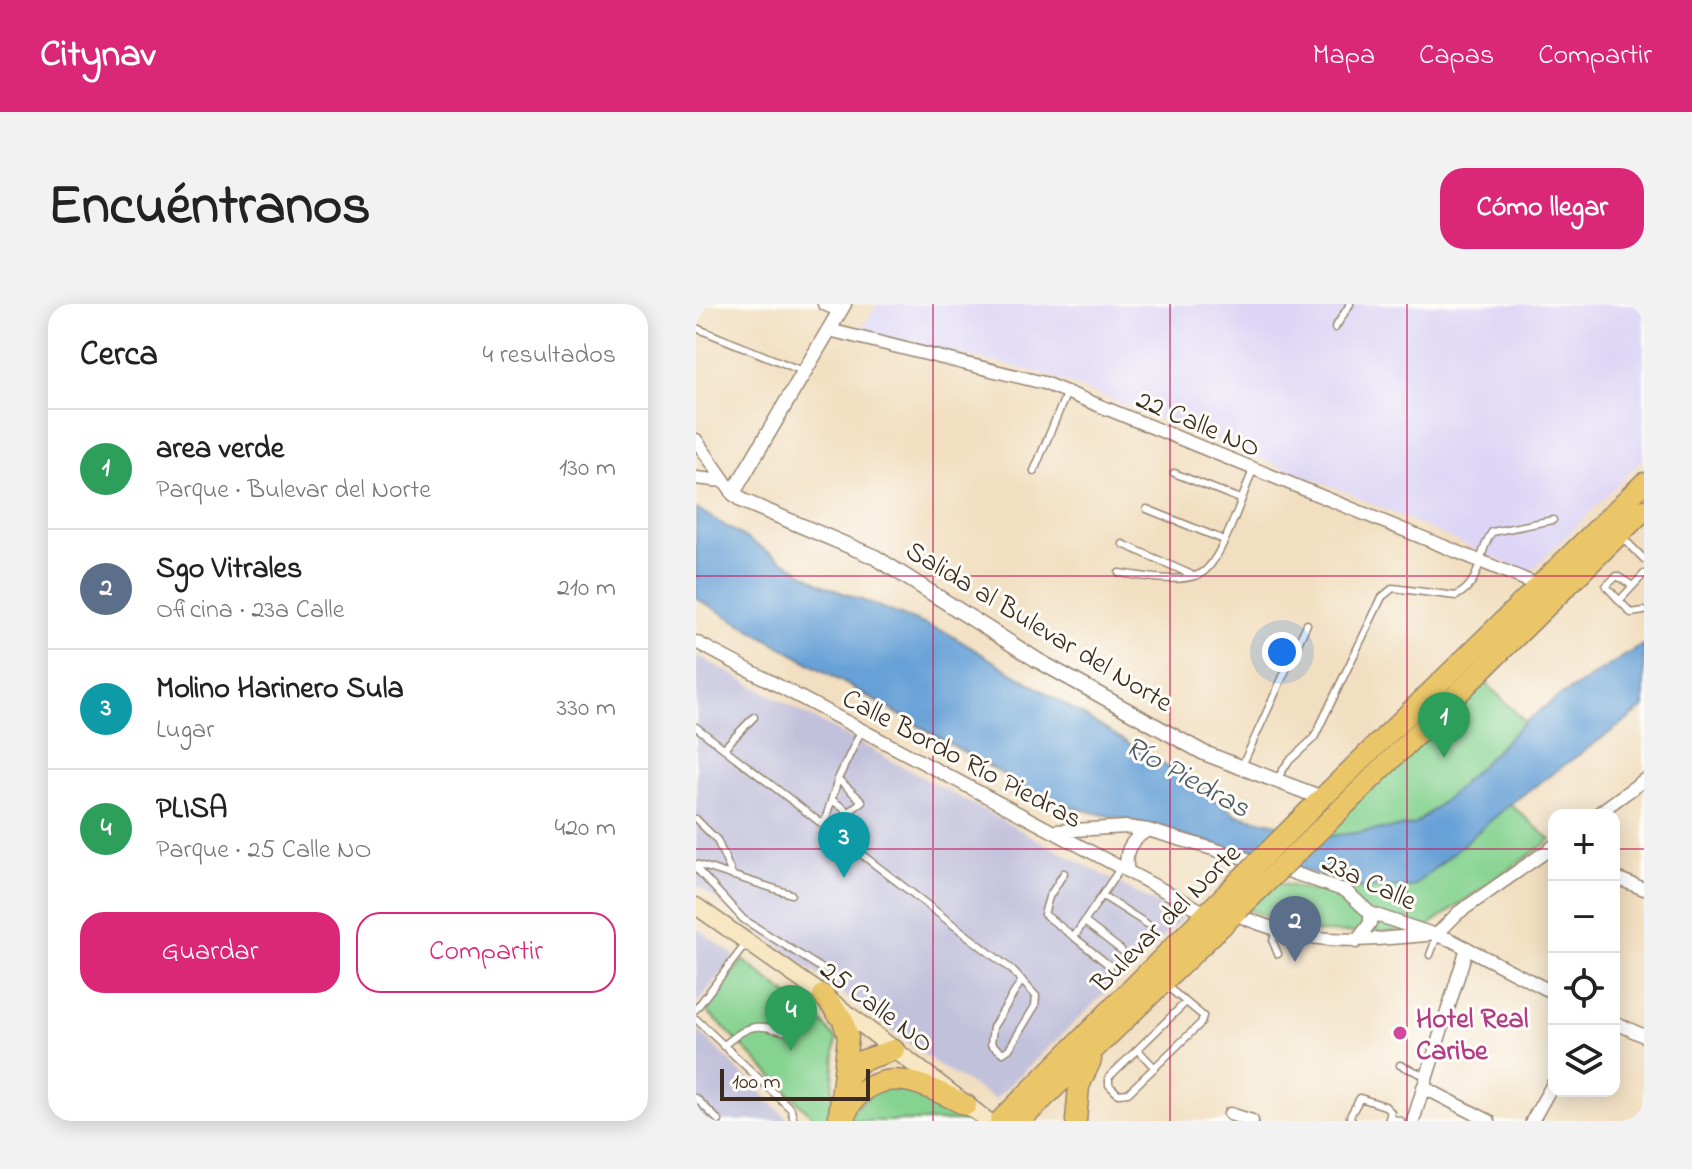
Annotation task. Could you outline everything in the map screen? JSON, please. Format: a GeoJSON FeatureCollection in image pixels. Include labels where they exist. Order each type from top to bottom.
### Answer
{"type":"FeatureCollection","features":[{"type":"Feature","properties":{"kind":"highway","name":"Bulevar del Norte"},"geometry":{"type":"LineString","coordinates":[[1020,1121],[1162,983],[1233,906],[1316,805],[1644,483]]}},
{"type":"Feature","properties":{"kind":"highway","name":"Bulevar del Norte"},"geometry":{"type":"LineString","coordinates":[[1000,1121],[1208,914],[1233,906],[1340,810],[1644,510]]}},
{"type":"Feature","properties":{"kind":"highway"},"geometry":{"type":"LineString","coordinates":[[823,995],[843,1020],[848,1037],[846,1080],[839,1121]]}},
{"type":"Feature","properties":{"kind":"highway"},"geometry":{"type":"LineString","coordinates":[[1076,1121],[1079,1086],[1107,1037]]}},
{"type":"Feature","properties":{"kind":"highway"},"geometry":{"type":"LineString","coordinates":[[846,1080],[861,1061],[894,1050]]}},
{"type":"Feature","properties":{"kind":"highway"},"geometry":{"type":"LineString","coordinates":[[845,1121],[852,1102],[882,1080],[904,1080],[926,1086],[969,1107]]}},
{"type":"Feature","properties":{"kind":"main road","name":"25 Calle NO"},"geometry":{"type":"LineString","coordinates":[[696,906],[823,995],[988,1121]]}},
{"type":"Feature","properties":{"kind":"street"},"geometry":{"type":"LineString","coordinates":[[696,440],[733,493],[842,308],[824,304]]}},
{"type":"Feature","properties":{"kind":"street","name":"22 Calle NO"},"geometry":{"type":"LineString","coordinates":[[829,330],[1044,383],[1541,586]]}},
{"type":"Feature","properties":{"kind":"street"},"geometry":{"type":"LineString","coordinates":[[700,478],[723,481]]}},
{"type":"Feature","properties":{"kind":"street","name":"Salida al Bulevar del Norte"},"geometry":{"type":"LineString","coordinates":[[733,493],[743,501],[875,557],[1037,660],[1204,753],[1276,781],[1316,805]]}},
{"type":"Feature","properties":{"kind":"street","name":"Calle Bordo Río Piedras"},"geometry":{"type":"LineString","coordinates":[[696,642],[1208,914]]}},
{"type":"Feature","properties":{"kind":"street"},"geometry":{"type":"LineString","coordinates":[[1604,809],[1644,780]]}},
{"type":"Feature","properties":{"kind":"street","name":"23a Calle"},"geometry":{"type":"LineString","coordinates":[[1053,831],[1126,827],[1148,830],[1302,874],[1346,891],[1370,913],[1437,934],[1548,990]]}},
{"type":"Feature","properties":{"kind":"street"},"geometry":{"type":"LineString","coordinates":[[1125,869],[1126,854],[1133,839],[1148,830]]}},
{"type":"Feature","properties":{"kind":"street"},"geometry":{"type":"LineString","coordinates":[[1437,934],[1458,913],[1548,853]]}},
{"type":"Feature","properties":{"kind":"street"},"geometry":{"type":"LineString","coordinates":[[1620,879],[1644,889]]}},
{"type":"Feature","properties":{"kind":"street","name":"23a Calle"},"geometry":{"type":"LineString","coordinates":[[1233,906],[1275,931],[1315,940],[1356,942],[1437,934]]}},
{"type":"Feature","properties":{"kind":"street"},"geometry":{"type":"LineString","coordinates":[[1356,942],[1370,923],[1370,913]]}},
{"type":"Feature","properties":{"kind":"street"},"geometry":{"type":"LineString","coordinates":[[1413,1121],[1467,948]]}},
{"type":"Feature","properties":{"kind":"street"},"geometry":{"type":"LineString","coordinates":[[1620,1025],[1644,1036]]}},
{"type":"Feature","properties":{"kind":"street"},"geometry":{"type":"LineString","coordinates":[[1425,1082],[1489,1121]]}},
{"type":"Feature","properties":{"kind":"street"},"geometry":{"type":"LineString","coordinates":[[1532,1121],[1548,1093]]}},
{"type":"Feature","properties":{"kind":"street"},"geometry":{"type":"LineString","coordinates":[[1230,1114],[1252,1121]]}},
{"type":"Feature","properties":{"kind":"lane"},"geometry":{"type":"LineString","coordinates":[[1335,328],[1350,304]]}},
{"type":"Feature","properties":{"kind":"lane"},"geometry":{"type":"LineString","coordinates":[[696,328],[805,372]]}},
{"type":"Feature","properties":{"kind":"lane"},"geometry":{"type":"LineString","coordinates":[[1034,471],[1067,392]]}},
{"type":"Feature","properties":{"kind":"lane"},"geometry":{"type":"LineString","coordinates":[[1119,573],[1160,578],[1193,576],[1212,566],[1253,470]]}},
{"type":"Feature","properties":{"kind":"lane"},"geometry":{"type":"LineString","coordinates":[[1174,473],[1240,499]]}},
{"type":"Feature","properties":{"kind":"lane"},"geometry":{"type":"LineString","coordinates":[[1147,509],[1224,540]]}},
{"type":"Feature","properties":{"kind":"lane"},"geometry":{"type":"LineString","coordinates":[[1276,781],[1288,762],[1314,738],[1382,597],[1393,588],[1456,596],[1475,580],[1483,563],[1484,543],[1492,532],[1553,520]]}},
{"type":"Feature","properties":{"kind":"lane"},"geometry":{"type":"LineString","coordinates":[[1619,533],[1644,559]]}},
{"type":"Feature","properties":{"kind":"lane"},"geometry":{"type":"LineString","coordinates":[[1123,544],[1193,576]]}},
{"type":"Feature","properties":{"kind":"lane"},"geometry":{"type":"LineString","coordinates":[[1619,601],[1644,574]]}},
{"type":"Feature","properties":{"kind":"lane"},"geometry":{"type":"LineString","coordinates":[[1633,586],[1617,576],[1606,588],[1631,613],[1644,611]]}},
{"type":"Feature","properties":{"kind":"lane"},"geometry":{"type":"LineString","coordinates":[[1241,768],[1307,624]]}},
{"type":"Feature","properties":{"kind":"lane"},"geometry":{"type":"LineString","coordinates":[[725,747],[754,717]]}},
{"type":"Feature","properties":{"kind":"lane"},"geometry":{"type":"LineString","coordinates":[[696,727],[824,824],[1022,980],[1034,992],[1037,1001],[1009,1049],[1003,1053],[991,1044],[990,1033],[1022,980]]}},
{"type":"Feature","properties":{"kind":"lane"},"geometry":{"type":"LineString","coordinates":[[824,824],[838,779],[862,730]]}},
{"type":"Feature","properties":{"kind":"lane"},"geometry":{"type":"LineString","coordinates":[[832,800],[849,812],[862,801],[838,779]]}},
{"type":"Feature","properties":{"kind":"lane"},"geometry":{"type":"LineString","coordinates":[[696,819],[717,840],[731,872]]}},
{"type":"Feature","properties":{"kind":"lane"},"geometry":{"type":"LineString","coordinates":[[696,866],[731,872],[791,894]]}},
{"type":"Feature","properties":{"kind":"lane"},"geometry":{"type":"LineString","coordinates":[[696,866],[743,919],[821,968]]}},
{"type":"Feature","properties":{"kind":"lane"},"geometry":{"type":"LineString","coordinates":[[1074,937],[1125,869]]}},
{"type":"Feature","properties":{"kind":"lane"},"geometry":{"type":"LineString","coordinates":[[1064,873],[1044,914],[1110,966]]}},
{"type":"Feature","properties":{"kind":"lane"},"geometry":{"type":"LineString","coordinates":[[1103,896],[1147,924]]}},
{"type":"Feature","properties":{"kind":"lane"},"geometry":{"type":"LineString","coordinates":[[1086,923],[1121,950]]}},
{"type":"Feature","properties":{"kind":"lane"},"geometry":{"type":"LineString","coordinates":[[1275,931],[1273,942],[1278,954]]}},
{"type":"Feature","properties":{"kind":"lane"},"geometry":{"type":"LineString","coordinates":[[1430,955],[1437,934]]}},
{"type":"Feature","properties":{"kind":"lane"},"geometry":{"type":"LineString","coordinates":[[696,1009],[747,942]]}},
{"type":"Feature","properties":{"kind":"lane"},"geometry":{"type":"LineString","coordinates":[[1162,983],[1186,1002],[1203,1016],[1201,1023],[1128,1093],[1118,1094],[1109,1085],[1109,1077],[1186,1002]]}},
{"type":"Feature","properties":{"kind":"lane"},"geometry":{"type":"LineString","coordinates":[[696,1019],[791,1109],[794,1121]]}},
{"type":"Feature","properties":{"kind":"lane"},"geometry":{"type":"LineString","coordinates":[[723,1046],[748,1027],[761,1025],[787,1032]]}},
{"type":"Feature","properties":{"kind":"lane"},"geometry":{"type":"LineString","coordinates":[[1138,1050],[1153,1066]]}},
{"type":"Feature","properties":{"kind":"lane"},"geometry":{"type":"LineString","coordinates":[[1400,1065],[1425,1082]]}},
{"type":"Feature","properties":{"kind":"lane"},"geometry":{"type":"LineString","coordinates":[[696,1098],[719,1121]]}},
{"type":"Feature","properties":{"kind":"lane"},"geometry":{"type":"LineString","coordinates":[[1352,1121],[1350,1116],[1360,1098],[1385,1106],[1391,1112],[1389,1119],[1401,1121]]}},
{"type":"Feature","properties":{"kind":"shaded area"},"geometry":{"type":"Polygon","coordinates":[[[877,304],[1644,304],[1644,458],[1529,573],[1341,490],[1045,374],[861,331],[877,304]]]}},
{"type":"Feature","properties":{"kind":"shaded area"},"geometry":{"type":"Polygon","coordinates":[[[696,655],[1183,918],[995,1099],[941,1067],[696,884],[696,655]]]}},
{"type":"Feature","properties":{"kind":"shaded area"},"geometry":{"type":"Polygon","coordinates":[[[696,928],[735,956],[696,1005],[696,928]]]}},
{"type":"Feature","properties":{"kind":"shaded area"},"geometry":{"type":"Polygon","coordinates":[[[696,1028],[790,1121],[696,1121],[696,1028]]]}},
{"type":"Feature","properties":{"kind":"green space"},"geometry":{"type":"Polygon","coordinates":[[[1481,678],[1525,722],[1452,794],[1414,825],[1331,836],[1320,834],[1481,678]]]}},
{"type":"Feature","properties":{"kind":"green space"},"geometry":{"type":"Polygon","coordinates":[[[1510,804],[1548,837],[1548,842],[1428,926],[1381,933],[1317,932],[1244,909],[1274,882],[1314,891],[1413,887],[1510,804]]]}},
{"type":"Feature","properties":{"kind":"green space"},"geometry":{"type":"Polygon","coordinates":[[[743,960],[822,1022],[836,1039],[830,1121],[817,1121],[706,1010],[743,960]]]}},
{"type":"Feature","properties":{"kind":"green space"},"geometry":{"type":"Polygon","coordinates":[[[883,1085],[955,1104],[976,1121],[850,1121],[852,1111],[883,1085]]]}},
{"type":"Feature","properties":{"kind":"water"},"geometry":{"type":"Polygon","coordinates":[[[696,508],[825,586],[947,633],[1194,783],[1237,815],[1331,836],[1414,825],[1452,794],[1525,722],[1557,698],[1644,644],[1644,708],[1510,804],[1413,887],[1361,887],[1139,823],[1053,803],[696,598],[696,508]]]}},
{"type":"Feature","properties":{"kind":"place","name":"area verde"},"geometry":{"type":"Point","coordinates":[1444,758]}},
{"type":"Feature","properties":{"kind":"place","name":"Molino Harinero Sula"},"geometry":{"type":"Point","coordinates":[844,878]}},
{"type":"Feature","properties":{"kind":"place","name":"Sgo Vitrales"},"geometry":{"type":"Point","coordinates":[1295,962]}},
{"type":"Feature","properties":{"kind":"place","name":"Hotel Real Caribe"},"geometry":{"type":"Point","coordinates":[1400,1033]}},
{"type":"Feature","properties":{"kind":"place","name":"PLISA"},"geometry":{"type":"Point","coordinates":[791,1051]}},
{"type":"Feature","properties":{"kind":"water label","name":"Río Piedras"},"geometry":{"type":"Point","coordinates":[1188,776]}}]}
